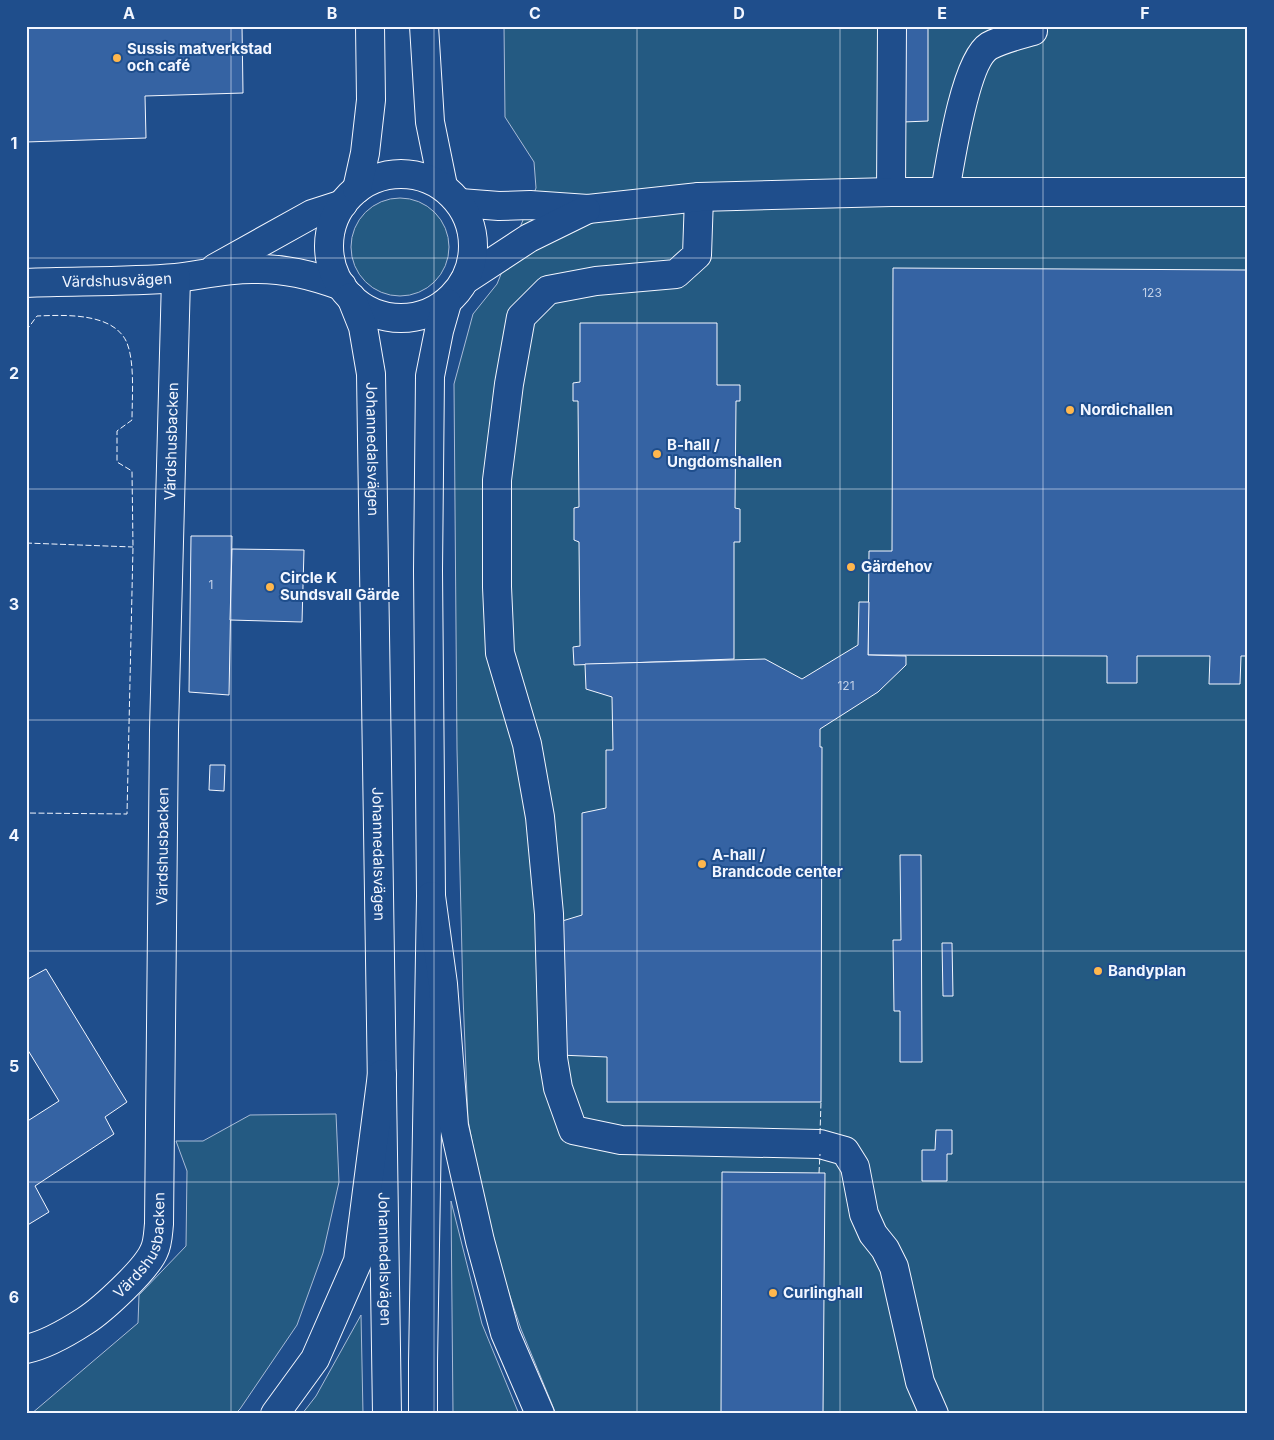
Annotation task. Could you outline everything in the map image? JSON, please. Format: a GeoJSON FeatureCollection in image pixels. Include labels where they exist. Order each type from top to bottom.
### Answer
{"type":"FeatureCollection","features":[{"type":"Feature","properties":{"kind":"main road"},"geometry":{"type":"LineString","coordinates":[[370,26],[371,100],[365,153],[350,196],[332,225],[329,244],[332,266],[346,292],[373,312],[385,316],[403,318],[417,316],[447,303]]}},
{"type":"Feature","properties":{"kind":"main road"},"geometry":{"type":"LineString","coordinates":[[424,26],[430,122],[452,195],[471,226],[473,239],[472,260],[465,280]]}},
{"type":"Feature","properties":{"kind":"main road"},"geometry":{"type":"LineString","coordinates":[[891,192],[892,26]]}},
{"type":"Feature","properties":{"kind":"main road"},"geometry":{"type":"LineString","coordinates":[[945,192],[954,137],[966,92],[978,60],[988,47],[1033,31]]}},
{"type":"Feature","properties":{"kind":"main road"},"geometry":{"type":"LineString","coordinates":[[350,196],[368,181],[394,174],[424,177],[452,195],[499,206],[588,209],[699,197],[891,192],[1248,192]]}},
{"type":"Feature","properties":{"kind":"main road","name":"Värdshusvägen"},"geometry":{"type":"LineString","coordinates":[[207,272],[312,214],[350,196]]}},
{"type":"Feature","properties":{"kind":"main road"},"geometry":{"type":"LineString","coordinates":[[699,197],[697,255],[676,274],[596,281],[548,290],[521,317],[509,384],[497,480],[497,587],[500,654],[527,744],[540,817],[549,914],[553,1058],[558,1088],[572,1130],[621,1140],[820,1144],[844,1150],[855,1167],[864,1214],[874,1234],[885,1248],[894,1267],[920,1382],[934,1414]]}},
{"type":"Feature","properties":{"kind":"main road"},"geometry":{"type":"LineString","coordinates":[[423,1414],[431,896],[428,571],[430,376],[447,303],[465,280],[529,238],[588,209]]}},
{"type":"Feature","properties":{"kind":"main road","name":"Värdshusvägen"},"geometry":{"type":"LineString","coordinates":[[26,283],[176,278],[207,272],[251,269],[284,270],[309,275],[346,292]]}},
{"type":"Feature","properties":{"kind":"main road","name":"Värdshusbacken"},"geometry":{"type":"LineString","coordinates":[[26,1349],[38,1347],[86,1321],[142,1270],[155,1250],[159,1224],[164,730],[176,278]]}},
{"type":"Feature","properties":{"kind":"main road","name":"Johannedalsvägen"},"geometry":{"type":"LineString","coordinates":[[346,292],[363,327],[371,374],[387,1414]]}},
{"type":"Feature","properties":{"kind":"main road"},"geometry":{"type":"LineString","coordinates":[[431,896],[443,984],[454,1126],[480,1241],[505,1333],[540,1414]]}},
{"type":"Feature","properties":{"kind":"main road"},"geometry":{"type":"LineString","coordinates":[[275,1414],[315,1359],[358,1262],[382,1074]]}},
{"type":"Feature","properties":{"kind":"shaded area","name":"Gärdehov"},"geometry":{"type":"Polygon","coordinates":[[[504,26],[1248,26],[1248,1414],[556,1414],[521,1329],[490,1237],[468,1120],[463,996],[457,749],[454,384],[473,314],[497,284],[536,188],[534,162],[505,117],[504,26]]]}},
{"type":"Feature","properties":{"kind":"shaded area"},"geometry":{"type":"Polygon","coordinates":[[[390,198],[410,198],[419,201],[435,212],[446,228],[449,237],[449,257],[446,266],[435,282],[419,293],[410,296],[390,296],[373,288],[359,274],[351,257],[351,237],[359,220],[373,206],[390,198]]]}},
{"type":"Feature","properties":{"kind":"shaded area"},"geometry":{"type":"Polygon","coordinates":[[[336,1114],[339,1182],[323,1253],[297,1325],[235,1414],[31,1414],[138,1323],[139,1295],[186,1246],[187,1171],[176,1141],[203,1141],[250,1115],[336,1114]]]}},
{"type":"Feature","properties":{"kind":"shaded area"},"geometry":{"type":"Polygon","coordinates":[[[451,1201],[482,1324],[519,1414],[453,1414],[451,1201]]]}},
{"type":"Feature","properties":{"kind":"shaded area"},"geometry":{"type":"Polygon","coordinates":[[[361,1315],[363,1414],[302,1414],[316,1396],[361,1315]]]}},
{"type":"Feature","properties":{"kind":"building"},"geometry":{"type":"Polygon","coordinates":[[[26,26],[242,26],[243,93],[145,96],[146,138],[26,142],[26,26]]]}},
{"type":"Feature","properties":{"kind":"building"},"geometry":{"type":"Polygon","coordinates":[[[903,26],[928,26],[928,121],[903,122],[903,26]]]}},
{"type":"Feature","properties":{"kind":"building","name":"Nordichallen"},"geometry":{"type":"Polygon","coordinates":[[[893,268],[1248,270],[1248,656],[1241,656],[1240,684],[1209,684],[1210,656],[1137,656],[1137,683],[1107,683],[1107,656],[868,655],[869,551],[892,551],[893,268]]]}},
{"type":"Feature","properties":{"kind":"building","name":"B-hall / Ungdomshallen"},"geometry":{"type":"Polygon","coordinates":[[[580,323],[717,323],[717,385],[740,385],[740,401],[736,401],[735,508],[740,509],[740,542],[734,542],[734,659],[574,665],[573,647],[580,646],[579,542],[574,540],[574,508],[579,507],[578,401],[573,401],[573,383],[580,382],[580,323]]]}},
{"type":"Feature","properties":{"kind":"building"},"geometry":{"type":"Polygon","coordinates":[[[191,536],[232,536],[229,695],[189,692],[191,536]]]}},
{"type":"Feature","properties":{"kind":"building"},"geometry":{"type":"Polygon","coordinates":[[[232,549],[304,550],[302,622],[230,620],[232,549]]]}},
{"type":"Feature","properties":{"kind":"building","name":"A-hall / Brandcode center"},"geometry":{"type":"Polygon","coordinates":[[[859,602],[869,602],[868,655],[906,656],[906,665],[878,692],[820,729],[820,747],[822,747],[821,1102],[607,1102],[607,1057],[559,1055],[559,922],[582,915],[582,813],[606,808],[606,750],[613,750],[612,697],[586,689],[585,664],[765,659],[802,679],[858,645],[859,602]]]}},
{"type":"Feature","properties":{"kind":"building"},"geometry":{"type":"Polygon","coordinates":[[[210,765],[225,765],[224,791],[209,790],[210,765]]]}},
{"type":"Feature","properties":{"kind":"building"},"geometry":{"type":"Polygon","coordinates":[[[900,855],[921,855],[922,1062],[900,1062],[900,1011],[894,1011],[893,940],[901,940],[900,855]]]}},
{"type":"Feature","properties":{"kind":"building"},"geometry":{"type":"Polygon","coordinates":[[[942,943],[952,943],[953,996],[943,996],[942,943]]]}},
{"type":"Feature","properties":{"kind":"building"},"geometry":{"type":"Polygon","coordinates":[[[46,969],[127,1102],[105,1117],[114,1134],[35,1186],[49,1212],[26,1226],[26,1122],[59,1101],[26,1047],[26,980],[46,969]]]}},
{"type":"Feature","properties":{"kind":"building"},"geometry":{"type":"Polygon","coordinates":[[[936,1130],[952,1130],[952,1154],[947,1154],[947,1181],[922,1181],[922,1150],[935,1150],[936,1130]]]}},
{"type":"Feature","properties":{"kind":"building","name":"Curlinghall"},"geometry":{"type":"Polygon","coordinates":[[[722,1172],[825,1173],[823,1414],[721,1414],[722,1172]]]}},
{"type":"Feature","properties":{"kind":"fence"},"geometry":{"type":"LineString","coordinates":[[26,331],[37,316],[74,316],[100,321],[111,326],[121,333],[130,351],[133,392],[132,420],[117,431],[117,462],[132,471],[133,547],[127,814],[26,813]]}},
{"type":"Feature","properties":{"kind":"fence"},"geometry":{"type":"LineString","coordinates":[[26,543],[133,547]]}},
{"type":"Feature","properties":{"kind":"fence"},"geometry":{"type":"LineString","coordinates":[[820,1134],[821,1102]]}},
{"type":"Feature","properties":{"kind":"fence"},"geometry":{"type":"LineString","coordinates":[[819,1173],[820,1154]]}},
{"type":"Feature","properties":{"kind":"place","name":"Sussis matverkstad och café"},"geometry":{"type":"Point","coordinates":[117,58]}},
{"type":"Feature","properties":{"kind":"place","name":"Nordichallen"},"geometry":{"type":"Point","coordinates":[1070,410]}},
{"type":"Feature","properties":{"kind":"place","name":"B-hall / Ungdomshallen"},"geometry":{"type":"Point","coordinates":[657,454]}},
{"type":"Feature","properties":{"kind":"place","name":"Gärdehov"},"geometry":{"type":"Point","coordinates":[851,567]}},
{"type":"Feature","properties":{"kind":"place","name":"Circle K Sundsvall Gärde"},"geometry":{"type":"Point","coordinates":[270,587]}},
{"type":"Feature","properties":{"kind":"place","name":"A-hall / Brandcode center"},"geometry":{"type":"Point","coordinates":[702,864]}},
{"type":"Feature","properties":{"kind":"place","name":"Bandyplan"},"geometry":{"type":"Point","coordinates":[1098,971]}},
{"type":"Feature","properties":{"kind":"place","name":"Curlinghall"},"geometry":{"type":"Point","coordinates":[773,1293]}}]}
